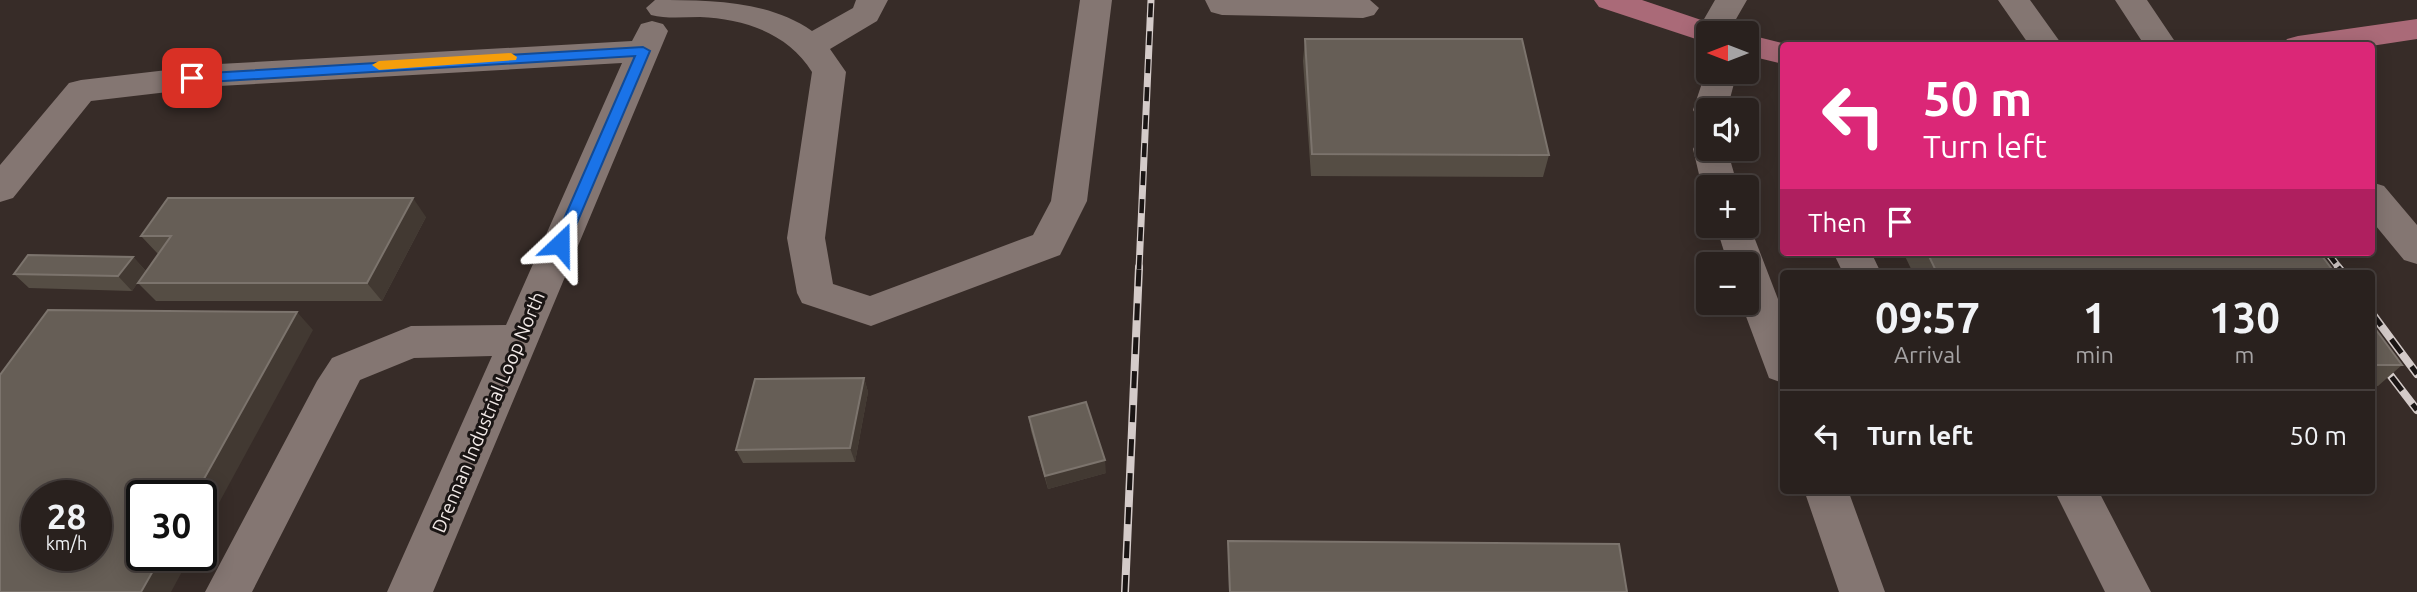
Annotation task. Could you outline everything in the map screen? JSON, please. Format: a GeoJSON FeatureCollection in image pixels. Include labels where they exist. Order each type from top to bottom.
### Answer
{"type":"FeatureCollection","features":[{"type":"Feature","properties":{"kind":"main road"},"geometry":{"type":"LineString","coordinates":[[1610,0],[1696,28]]}},
{"type":"Feature","properties":{"kind":"main road"},"geometry":{"type":"LineString","coordinates":[[2326,42],[2417,29]]}},
{"type":"Feature","properties":{"kind":"main road"},"geometry":{"type":"LineString","coordinates":[[1759,47],[1780,52]]}},
{"type":"Feature","properties":{"kind":"street"},"geometry":{"type":"LineString","coordinates":[[811,46],[866,14],[872,0]]}},
{"type":"Feature","properties":{"kind":"street"},"geometry":{"type":"LineString","coordinates":[[663,4],[703,6],[773,20],[811,46],[829,72],[806,238],[816,293],[871,310],[1047,244],[1069,201],[1096,0]]}},
{"type":"Feature","properties":{"kind":"street"},"geometry":{"type":"LineString","coordinates":[[1221,0],[1222,5],[1363,8]]}},
{"type":"Feature","properties":{"kind":"street"},"geometry":{"type":"LineString","coordinates":[[1718,21],[1731,0]]}},
{"type":"Feature","properties":{"kind":"street"},"geometry":{"type":"LineString","coordinates":[[2014,0],[2044,42]]}},
{"type":"Feature","properties":{"kind":"street"},"geometry":{"type":"LineString","coordinates":[[2131,0],[2159,42]]}},
{"type":"Feature","properties":{"kind":"street","name":"Drennan Industrial Loop North"},"geometry":{"type":"LineString","coordinates":[[410,592],[663,4]]}},
{"type":"Feature","properties":{"kind":"street"},"geometry":{"type":"LineString","coordinates":[[0,190],[82,91],[219,75],[643,51]]}},
{"type":"Feature","properties":{"kind":"street"},"geometry":{"type":"LineString","coordinates":[[2375,200],[2417,250]]}},
{"type":"Feature","properties":{"kind":"street"},"geometry":{"type":"LineString","coordinates":[[1738,238],[1780,358]]}},
{"type":"Feature","properties":{"kind":"street"},"geometry":{"type":"LineString","coordinates":[[228,592],[346,369],[411,342],[519,340]]}},
{"type":"Feature","properties":{"kind":"street"},"geometry":{"type":"LineString","coordinates":[[1827,494],[1862,592]]}},
{"type":"Feature","properties":{"kind":"street"},"geometry":{"type":"LineString","coordinates":[[2078,494],[2129,592]]}},
{"type":"Feature","properties":{"kind":"building"},"geometry":{"type":"Polygon","coordinates":[[[1305,39],[1522,39],[1549,155],[1312,154],[1305,39]]]}},
{"type":"Feature","properties":{"kind":"building"},"geometry":{"type":"Polygon","coordinates":[[[168,198],[413,198],[367,283],[138,283],[171,236],[141,236],[168,198]]]}},
{"type":"Feature","properties":{"kind":"building"},"geometry":{"type":"Polygon","coordinates":[[[28,255],[133,257],[118,276],[14,274],[28,255]]]}},
{"type":"Feature","properties":{"kind":"building"},"geometry":{"type":"Polygon","coordinates":[[[1929,256],[2322,256],[2333,270],[1936,270],[1929,256]]]}},
{"type":"Feature","properties":{"kind":"building"},"geometry":{"type":"Polygon","coordinates":[[[48,310],[297,312],[203,480],[126,480],[126,571],[153,571],[141,592],[0,592],[0,375],[48,310]]]}},
{"type":"Feature","properties":{"kind":"building"},"geometry":{"type":"Polygon","coordinates":[[[2375,328],[2402,365],[2375,365],[2375,328]]]}},
{"type":"Feature","properties":{"kind":"building"},"geometry":{"type":"Polygon","coordinates":[[[864,378],[850,448],[736,450],[755,379],[864,378]]]}},
{"type":"Feature","properties":{"kind":"building"},"geometry":{"type":"Polygon","coordinates":[[[1086,402],[1105,460],[1045,476],[1029,417],[1086,402]]]}},
{"type":"Feature","properties":{"kind":"building"},"geometry":{"type":"Polygon","coordinates":[[[1228,541],[1619,544],[1627,592],[1230,592],[1228,541]]]}},
{"type":"Feature","properties":{"kind":"railway"},"geometry":{"type":"LineString","coordinates":[[1139,269],[1151,0]]}},
{"type":"Feature","properties":{"kind":"railway"},"geometry":{"type":"LineString","coordinates":[[2330,256],[2340,269]]}},
{"type":"Feature","properties":{"kind":"railway"},"geometry":{"type":"LineString","coordinates":[[1125,592],[1139,267]]}},
{"type":"Feature","properties":{"kind":"railway"},"geometry":{"type":"LineString","coordinates":[[2375,317],[2417,374]]}},
{"type":"Feature","properties":{"kind":"railway"},"geometry":{"type":"LineString","coordinates":[[2375,355],[2417,410]]}},
{"type":"Feature","properties":{"kind":"slow traffic"},"geometry":{"type":"LineString","coordinates":[[379,65],[511,57]]}},
{"type":"Feature","properties":{"kind":"route"},"geometry":{"type":"LineString","coordinates":[[192,78],[643,51],[560,244]]}}]}
